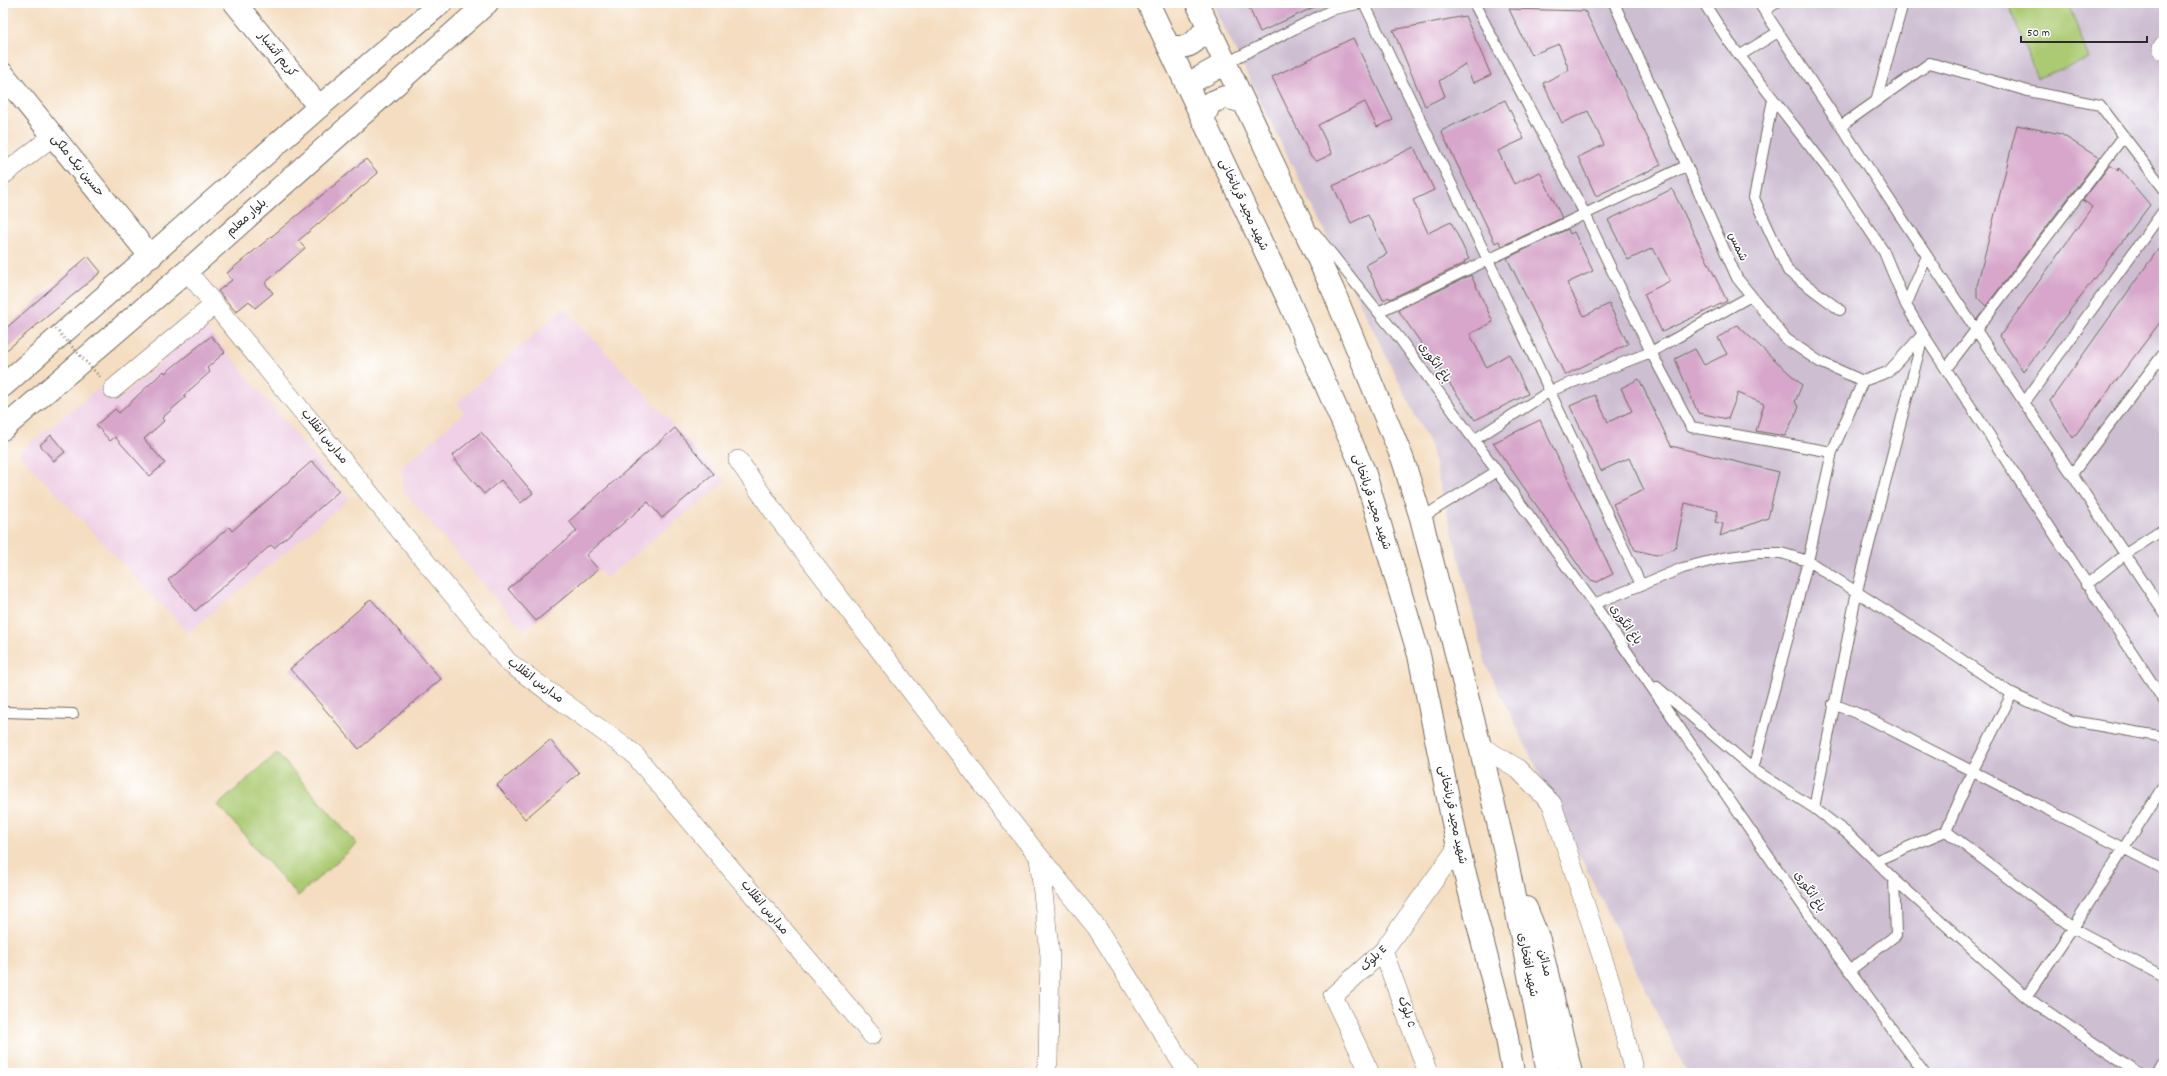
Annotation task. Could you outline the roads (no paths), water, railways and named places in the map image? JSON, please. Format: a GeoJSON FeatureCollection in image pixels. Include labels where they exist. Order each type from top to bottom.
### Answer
{"type":"FeatureCollection","features":[{"type":"Feature","properties":{"kind":"main road","name":"کریم آتشبار"},"geometry":{"type":"LineString","coordinates":[[235,3],[319,107]]}},
{"type":"Feature","properties":{"kind":"main road"},"geometry":{"type":"LineString","coordinates":[[3,386],[151,257],[319,107],[441,3]]}},
{"type":"Feature","properties":{"kind":"main road","name":"بلوار معلم"},"geometry":{"type":"LineString","coordinates":[[3,429],[187,271],[487,3]]}},
{"type":"Feature","properties":{"kind":"main road","name":"شهید مجید قربانخانی"},"geometry":{"type":"LineString","coordinates":[[1148,3],[1287,297],[1364,471],[1419,655],[1458,847],[1506,1032]]}},
{"type":"Feature","properties":{"kind":"main road"},"geometry":{"type":"LineString","coordinates":[[1197,3],[1333,290],[1403,460],[1421,518],[1480,746],[1506,856]]}},
{"type":"Feature","properties":{"kind":"main road"},"geometry":{"type":"LineString","coordinates":[[1168,46],[1182,49],[1196,41],[1208,26]]}},
{"type":"Feature","properties":{"kind":"main road"},"geometry":{"type":"LineString","coordinates":[[1186,85],[1226,63]]}},
{"type":"Feature","properties":{"kind":"main road","name":"حسین نیک ملکی"},"geometry":{"type":"LineString","coordinates":[[3,74],[151,257]]}},
{"type":"Feature","properties":{"kind":"main road"},"geometry":{"type":"LineString","coordinates":[[1203,120],[1210,103],[1225,97],[1244,102]]}},
{"type":"Feature","properties":{"kind":"main road","name":"شهید افتخاری"},"geometry":{"type":"LineString","coordinates":[[1506,856],[1548,1073]]}},
{"type":"Feature","properties":{"kind":"main road","name":"مدائن"},"geometry":{"type":"LineString","coordinates":[[1506,856],[1539,940],[1571,1073]]}},
{"type":"Feature","properties":{"kind":"main road"},"geometry":{"type":"LineString","coordinates":[[1506,1032],[1508,1073]]}},
{"type":"Feature","properties":{"kind":"main road"},"geometry":{"type":"LineString","coordinates":[[1506,1032],[1513,1073]]}},
{"type":"Feature","properties":{"kind":"street"},"geometry":{"type":"LineString","coordinates":[[2164,45],[2162,48],[2164,51]]}},
{"type":"Feature","properties":{"kind":"street"},"geometry":{"type":"LineString","coordinates":[[3,175],[53,136]]}},
{"type":"Feature","properties":{"kind":"street","name":"مدارس انقلاب"},"geometry":{"type":"LineString","coordinates":[[187,271],[508,662],[633,753],[872,1035]]}},
{"type":"Feature","properties":{"kind":"street"},"geometry":{"type":"LineString","coordinates":[[106,383],[215,304]]}},
{"type":"Feature","properties":{"kind":"street"},"geometry":{"type":"LineString","coordinates":[[738,460],[776,515],[1039,857],[1097,928],[1188,1073]]}},
{"type":"Feature","properties":{"kind":"street"},"geometry":{"type":"LineString","coordinates":[[1480,746],[1517,768],[1552,804],[1615,996],[1634,1073]]}},
{"type":"Feature","properties":{"kind":"street","name":"بلوک E"},"geometry":{"type":"LineString","coordinates":[[1370,1073],[1333,996],[1383,952],[1458,847]]}},
{"type":"Feature","properties":{"kind":"street"},"geometry":{"type":"LineString","coordinates":[[1039,857],[1050,956],[1048,1062],[1045,1073]]}},
{"type":"Feature","properties":{"kind":"street","name":"بلوک C"},"geometry":{"type":"LineString","coordinates":[[1383,952],[1428,1073]]}},
{"type":"Feature","properties":{"kind":"lane"},"geometry":{"type":"LineString","coordinates":[[1226,63],[1334,9],[1363,3],[1488,260],[1641,585]]}},
{"type":"Feature","properties":{"kind":"lane"},"geometry":{"type":"LineString","coordinates":[[1474,3],[1585,214],[1652,352],[1691,427],[1832,452]]}},
{"type":"Feature","properties":{"kind":"lane","name":"شمس"},"geometry":{"type":"LineString","coordinates":[[1614,3],[1737,278],[1786,339],[1820,362],[1863,381]]}},
{"type":"Feature","properties":{"kind":"lane"},"geometry":{"type":"LineString","coordinates":[[1704,3],[1739,56],[1836,180],[1884,252],[1906,305],[1923,334],[2086,585],[2164,701]]}},
{"type":"Feature","properties":{"kind":"lane"},"geometry":{"type":"LineString","coordinates":[[1776,3],[1761,7],[2164,613]]}},
{"type":"Feature","properties":{"kind":"lane"},"geometry":{"type":"LineString","coordinates":[[1876,101],[1903,3]]}},
{"type":"Feature","properties":{"kind":"lane"},"geometry":{"type":"LineString","coordinates":[[1739,56],[1778,32]]}},
{"type":"Feature","properties":{"kind":"lane"},"geometry":{"type":"LineString","coordinates":[[1841,126],[1930,63],[2028,91],[2100,105],[2164,189]]}},
{"type":"Feature","properties":{"kind":"lane"},"geometry":{"type":"LineString","coordinates":[[1773,99],[1754,198],[1788,271],[1840,310]]}},
{"type":"Feature","properties":{"kind":"lane"},"geometry":{"type":"LineString","coordinates":[[1946,369],[2124,136]]}},
{"type":"Feature","properties":{"kind":"lane"},"geometry":{"type":"LineString","coordinates":[[1378,312],[1686,166]]}},
{"type":"Feature","properties":{"kind":"lane","name":"باغ انگوری"},"geometry":{"type":"LineString","coordinates":[[1291,203],[1378,312],[1594,604],[1646,676],[1849,971],[1924,1073]]}},
{"type":"Feature","properties":{"kind":"lane"},"geometry":{"type":"LineString","coordinates":[[2024,403],[2164,210]]}},
{"type":"Feature","properties":{"kind":"lane"},"geometry":{"type":"LineString","coordinates":[[1906,305],[1927,256]]}},
{"type":"Feature","properties":{"kind":"lane"},"geometry":{"type":"LineString","coordinates":[[1474,440],[1550,391],[1652,352],[1751,296]]}},
{"type":"Feature","properties":{"kind":"lane"},"geometry":{"type":"LineString","coordinates":[[1753,769],[1808,561],[1832,452],[1863,381],[1888,372],[1923,334]]}},
{"type":"Feature","properties":{"kind":"lane"},"geometry":{"type":"LineString","coordinates":[[1814,808],[1833,704],[1857,591],[1923,334]]}},
{"type":"Feature","properties":{"kind":"lane"},"geometry":{"type":"LineString","coordinates":[[2072,474],[2164,353]]}},
{"type":"Feature","properties":{"kind":"lane"},"geometry":{"type":"LineString","coordinates":[[1421,518],[1497,471]]}},
{"type":"Feature","properties":{"kind":"lane"},"geometry":{"type":"LineString","coordinates":[[2086,585],[2124,555],[2164,529]]}},
{"type":"Feature","properties":{"kind":"lane"},"geometry":{"type":"LineString","coordinates":[[1594,604],[1683,568],[1722,558],[1751,554],[1781,553],[1808,561],[1937,642],[2012,694],[2072,721],[2164,737]]}},
{"type":"Feature","properties":{"kind":"lane"},"geometry":{"type":"LineString","coordinates":[[1646,676],[1753,769],[1814,808],[1848,834],[1894,879],[2026,997],[2138,1073]]}},
{"type":"Feature","properties":{"kind":"lane"},"geometry":{"type":"LineString","coordinates":[[1875,861],[1946,831],[1972,772],[2012,694]]}},
{"type":"Feature","properties":{"kind":"lane"},"geometry":{"type":"LineString","coordinates":[[1833,704],[1864,716],[1972,772],[2124,847],[2164,870]]}},
{"type":"Feature","properties":{"kind":"lane"},"geometry":{"type":"LineString","coordinates":[[3,712],[73,714]]}},
{"type":"Feature","properties":{"kind":"lane"},"geometry":{"type":"LineString","coordinates":[[2026,997],[2073,928],[2164,785]]}},
{"type":"Feature","properties":{"kind":"lane"},"geometry":{"type":"LineString","coordinates":[[1946,831],[2073,928],[2164,977]]}},
{"type":"Feature","properties":{"kind":"lane"},"geometry":{"type":"LineString","coordinates":[[1849,971],[1896,935],[1894,879]]}},
{"type":"Feature","properties":{"kind":"lane"},"geometry":{"type":"LineString","coordinates":[[2159,1073],[2164,1064]]}}]}
